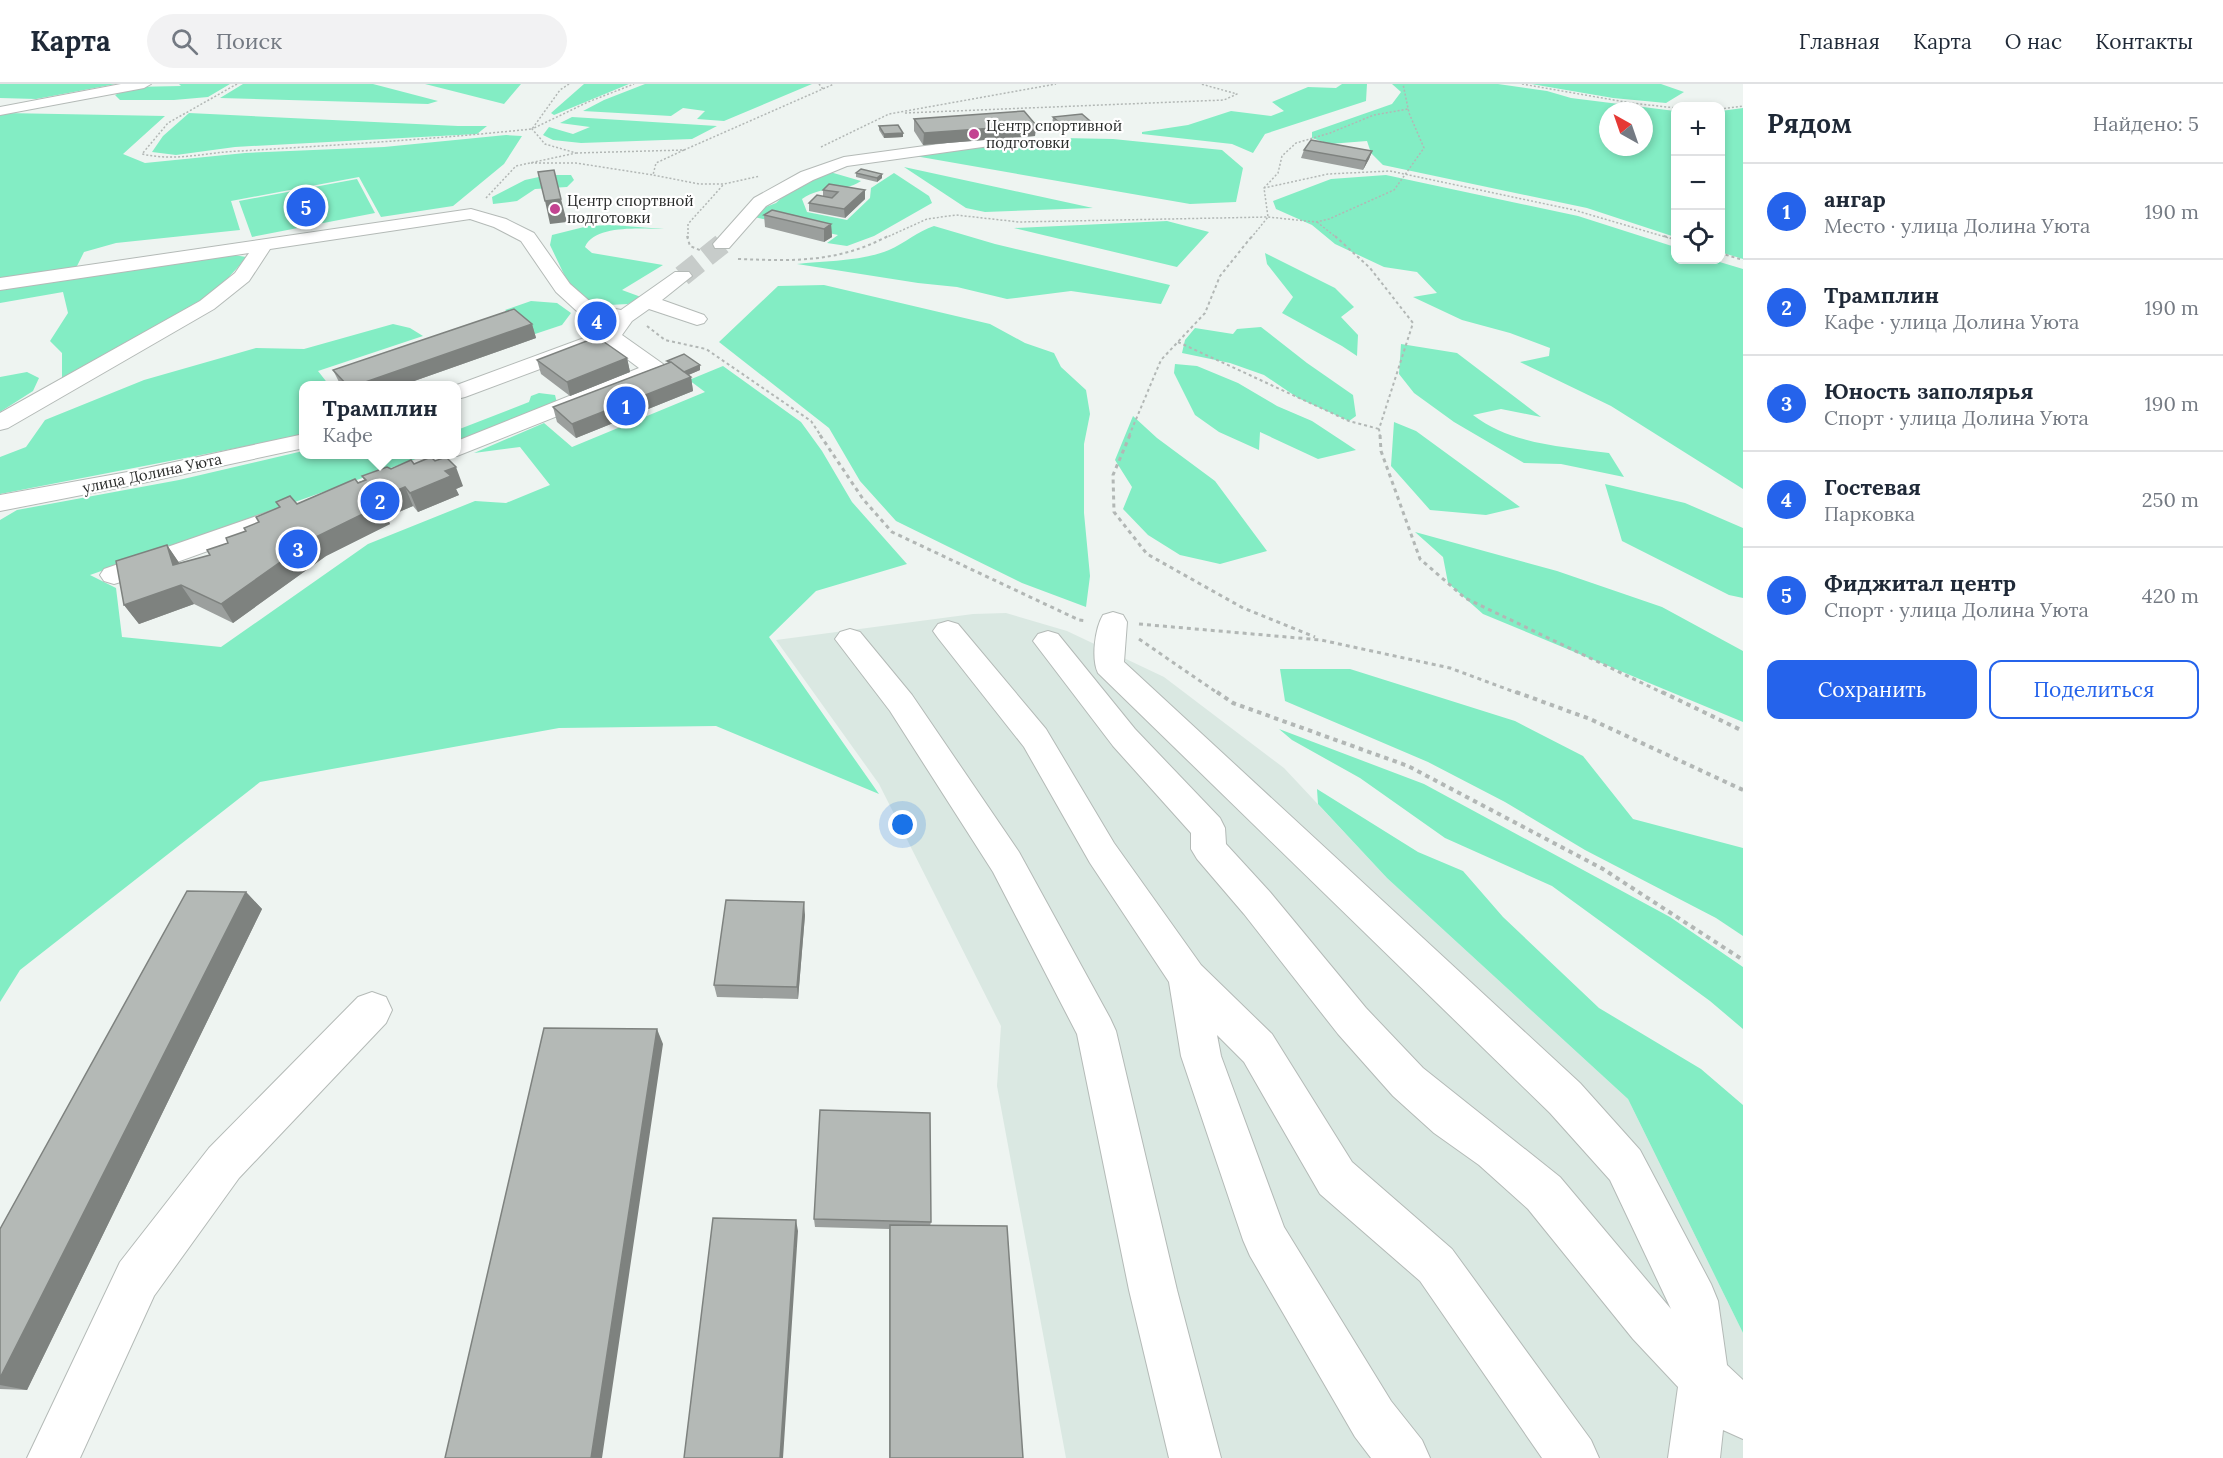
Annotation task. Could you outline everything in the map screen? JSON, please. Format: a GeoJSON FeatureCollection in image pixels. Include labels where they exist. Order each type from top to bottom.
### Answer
{"type":"FeatureCollection","features":[{"type":"Feature","properties":{"kind":"street"},"geometry":{"type":"LineString","coordinates":[[0,111],[144,84]]}},
{"type":"Feature","properties":{"kind":"street"},"geometry":{"type":"LineString","coordinates":[[726,251],[760,202],[807,176],[844,162],[998,141]]}},
{"type":"Feature","properties":{"kind":"street"},"geometry":{"type":"LineString","coordinates":[[0,284],[471,213],[500,223],[528,237],[563,288],[587,310],[619,325],[655,369],[461,447]]}},
{"type":"Feature","properties":{"kind":"street"},"geometry":{"type":"LineString","coordinates":[[0,423],[207,305],[242,277],[264,245]]}},
{"type":"Feature","properties":{"kind":"street"},"geometry":{"type":"LineString","coordinates":[[461,390],[619,325],[682,276]]}},
{"type":"Feature","properties":{"kind":"street"},"geometry":{"type":"LineString","coordinates":[[648,302],[697,319]]}},
{"type":"Feature","properties":{"kind":"street","name":"улица Долина Уюта"},"geometry":{"type":"LineString","coordinates":[[0,503],[133,478],[299,442]]}},
{"type":"Feature","properties":{"kind":"street"},"geometry":{"type":"LineString","coordinates":[[114,575],[309,505]]}},
{"type":"Feature","properties":{"kind":"street"},"geometry":{"type":"LineString","coordinates":[[1113,622],[1109,665],[1565,1098],[1625,1165],[1694,1301],[1704,1378],[1695,1458]]}},
{"type":"Feature","properties":{"kind":"street"},"geometry":{"type":"LineString","coordinates":[[948,631],[1035,738],[1102,853],[1187,976],[1258,1048],[1336,1178],[1436,1265],[1573,1458]]}},
{"type":"Feature","properties":{"kind":"street"},"geometry":{"type":"LineString","coordinates":[[850,639],[901,703],[1006,862],[1096,1031],[1153,1290],[1196,1458]]}},
{"type":"Feature","properties":{"kind":"street"},"geometry":{"type":"LineString","coordinates":[[1048,641],[1106,719],[1177,798],[1208,828],[1209,849],[1257,903],[1352,1021],[1408,1082],[1449,1118],[1494,1150],[1544,1193],[1621,1288],[1704,1378],[1743,1414]]}},
{"type":"Feature","properties":{"kind":"street"},"geometry":{"type":"LineString","coordinates":[[1187,976],[1201,1056],[1266,1240],[1374,1419],[1404,1458]]}},
{"type":"Feature","properties":{"kind":"street"},"geometry":{"type":"LineString","coordinates":[[53,1458],[137,1279],[224,1164],[372,1010]]}},
{"type":"Feature","properties":{"kind":"path"},"geometry":{"type":"LineString","coordinates":[[237,84],[168,123],[142,154],[163,159],[232,151],[403,142],[532,129],[588,102],[634,84]]}},
{"type":"Feature","properties":{"kind":"path"},"geometry":{"type":"LineString","coordinates":[[532,129],[560,90],[569,84]]}},
{"type":"Feature","properties":{"kind":"path"},"geometry":{"type":"LineString","coordinates":[[819,84],[823,89]]}},
{"type":"Feature","properties":{"kind":"path"},"geometry":{"type":"LineString","coordinates":[[653,175],[656,163],[834,84]]}},
{"type":"Feature","properties":{"kind":"path"},"geometry":{"type":"LineString","coordinates":[[816,150],[889,114],[1056,84]]}},
{"type":"Feature","properties":{"kind":"path"},"geometry":{"type":"LineString","coordinates":[[889,114],[1224,100],[1237,94],[1201,84]]}},
{"type":"Feature","properties":{"kind":"path"},"geometry":{"type":"LineString","coordinates":[[726,251],[785,261],[836,257],[864,249],[927,219],[956,215],[1019,222],[1268,217],[1316,222],[1329,219],[1394,190],[1424,148],[1408,109],[1403,84]]}},
{"type":"Feature","properties":{"kind":"path"},"geometry":{"type":"LineString","coordinates":[[1522,84],[1631,103],[1671,107]]}},
{"type":"Feature","properties":{"kind":"path"},"geometry":{"type":"LineString","coordinates":[[1725,108],[1743,106]]}},
{"type":"Feature","properties":{"kind":"path"},"geometry":{"type":"LineString","coordinates":[[1264,188],[1278,173],[1281,156],[1296,143],[1330,133],[1374,115],[1408,109]]}},
{"type":"Feature","properties":{"kind":"path"},"geometry":{"type":"LineString","coordinates":[[532,129],[544,144],[576,153]]}},
{"type":"Feature","properties":{"kind":"path"},"geometry":{"type":"LineString","coordinates":[[471,213],[516,166],[576,153],[684,150]]}},
{"type":"Feature","properties":{"kind":"path"},"geometry":{"type":"LineString","coordinates":[[527,163],[576,163],[699,184],[724,184],[764,175]]}},
{"type":"Feature","properties":{"kind":"path"},"geometry":{"type":"LineString","coordinates":[[1264,188],[1328,174],[1390,171],[1574,210],[1671,239]]}},
{"type":"Feature","properties":{"kind":"path"},"geometry":{"type":"LineString","coordinates":[[705,252],[690,246],[687,236],[688,224],[724,184]]}},
{"type":"Feature","properties":{"kind":"path"},"geometry":{"type":"LineString","coordinates":[[1264,188],[1268,217],[1220,276],[1205,313],[1161,360],[1113,475],[1114,512],[1147,554],[1243,608],[1321,640]]}},
{"type":"Feature","properties":{"kind":"path"},"geometry":{"type":"LineString","coordinates":[[1316,222],[1348,245],[1385,283],[1413,323],[1378,429],[1381,451],[1420,559],[1465,598],[1743,732]]}},
{"type":"Feature","properties":{"kind":"path"},"geometry":{"type":"LineString","coordinates":[[1725,255],[1743,260]]}},
{"type":"Feature","properties":{"kind":"path"},"geometry":{"type":"LineString","coordinates":[[619,325],[647,326],[665,340],[706,349],[811,421],[863,499],[892,532],[1079,620],[1321,640],[1450,668],[1590,719],[1743,790]]}},
{"type":"Feature","properties":{"kind":"path"},"geometry":{"type":"LineString","coordinates":[[1178,342],[1349,421],[1378,429]]}},
{"type":"Feature","properties":{"kind":"path"},"geometry":{"type":"LineString","coordinates":[[1113,622],[1233,703],[1408,766],[1603,869],[1743,960]]}},
{"type":"Feature","properties":{"kind":"shaded area"},"geometry":{"type":"Polygon","coordinates":[[[1006,613],[1067,631],[1164,677],[1284,768],[1387,878],[1628,1099],[1743,1333],[1743,1458],[1066,1458],[997,1086],[1001,1026],[879,784],[776,640],[973,614],[1006,613]]]}},
{"type":"Feature","properties":{"kind":"green space"},"geometry":{"type":"Polygon","coordinates":[[[0,84],[116,84],[36,99],[0,98],[0,84]]]}},
{"type":"Feature","properties":{"kind":"green space"},"geometry":{"type":"Polygon","coordinates":[[[179,84],[230,84],[208,97],[174,100],[120,100],[115,95],[132,87],[181,86],[179,84]]]}},
{"type":"Feature","properties":{"kind":"green space"},"geometry":{"type":"Polygon","coordinates":[[[243,84],[373,84],[438,101],[428,104],[220,98],[243,84]]]}},
{"type":"Feature","properties":{"kind":"green space"},"geometry":{"type":"Polygon","coordinates":[[[425,84],[521,84],[504,104],[425,84]]]}},
{"type":"Feature","properties":{"kind":"green space"},"geometry":{"type":"Polygon","coordinates":[[[584,84],[629,84],[554,115],[551,113],[584,84]]]}},
{"type":"Feature","properties":{"kind":"green space"},"geometry":{"type":"Polygon","coordinates":[[[645,84],[812,84],[724,121],[697,119],[705,111],[683,108],[671,116],[583,111],[645,84]]]}},
{"type":"Feature","properties":{"kind":"green space"},"geometry":{"type":"Polygon","coordinates":[[[1342,84],[1367,84],[1366,101],[1265,134],[1253,153],[1232,144],[1142,134],[1142,132],[1188,125],[1231,111],[1271,116],[1284,111],[1272,102],[1308,87],[1336,88],[1342,84]]]}},
{"type":"Feature","properties":{"kind":"green space"},"geometry":{"type":"Polygon","coordinates":[[[1392,84],[1498,84],[1603,102],[1599,102],[1599,156],[1653,156],[1653,108],[1671,110],[1671,236],[1587,208],[1383,165],[1371,153],[1367,141],[1329,144],[1312,138],[1312,132],[1392,104],[1401,92],[1392,84]]]}},
{"type":"Feature","properties":{"kind":"green space"},"geometry":{"type":"Polygon","coordinates":[[[1531,84],[1661,84],[1684,92],[1666,103],[1613,98],[1531,84]]]}},
{"type":"Feature","properties":{"kind":"green space"},"geometry":{"type":"Polygon","coordinates":[[[1743,108],[1743,259],[1725,254],[1725,110],[1743,108]]]}},
{"type":"Feature","properties":{"kind":"green space"},"geometry":{"type":"Polygon","coordinates":[[[189,113],[487,126],[477,134],[235,147],[176,155],[152,152],[163,136],[189,113]]]}},
{"type":"Feature","properties":{"kind":"green space"},"geometry":{"type":"Polygon","coordinates":[[[0,114],[165,116],[123,154],[145,163],[245,153],[384,147],[506,135],[522,136],[504,164],[453,206],[381,217],[359,177],[231,201],[240,230],[116,243],[84,252],[76,268],[0,279],[0,114]]]}},
{"type":"Feature","properties":{"kind":"green space"},"geometry":{"type":"Polygon","coordinates":[[[572,117],[717,126],[692,139],[581,143],[553,140],[543,135],[549,127],[573,134],[590,127],[560,123],[572,117]]]}},
{"type":"Feature","properties":{"kind":"green space"},"geometry":{"type":"Polygon","coordinates":[[[1113,139],[1222,150],[1243,168],[1236,202],[1190,204],[915,156],[1020,140],[1113,139]]]}},
{"type":"Feature","properties":{"kind":"green space"},"geometry":{"type":"Polygon","coordinates":[[[904,167],[1093,208],[985,212],[966,208],[904,167]]]}},
{"type":"Feature","properties":{"kind":"green space"},"geometry":{"type":"Polygon","coordinates":[[[830,172],[861,181],[854,185],[810,194],[802,199],[807,212],[847,220],[870,198],[871,188],[894,173],[929,196],[932,203],[874,236],[847,246],[827,243],[838,235],[754,217],[758,210],[776,203],[786,194],[830,172]]]}},
{"type":"Feature","properties":{"kind":"green space"},"geometry":{"type":"Polygon","coordinates":[[[548,175],[571,175],[574,180],[567,187],[535,189],[517,201],[493,204],[492,197],[525,180],[548,175]]]}},
{"type":"Feature","properties":{"kind":"green space"},"geometry":{"type":"Polygon","coordinates":[[[1386,175],[1578,216],[1671,246],[1671,264],[1725,264],[1743,269],[1743,489],[1611,406],[1520,362],[1549,356],[1550,348],[1510,333],[1462,320],[1413,297],[1437,293],[1417,272],[1384,267],[1335,244],[1312,225],[1276,209],[1273,201],[1331,179],[1386,175]]]}},
{"type":"Feature","properties":{"kind":"green space"},"geometry":{"type":"Polygon","coordinates":[[[357,179],[375,213],[252,237],[239,201],[357,179]]]}},
{"type":"Feature","properties":{"kind":"green space"},"geometry":{"type":"Polygon","coordinates":[[[1167,221],[1209,232],[1177,267],[1014,228],[1167,221]]]}},
{"type":"Feature","properties":{"kind":"green space"},"geometry":{"type":"Polygon","coordinates":[[[612,225],[664,229],[609,231],[590,240],[585,247],[592,253],[663,265],[622,290],[641,297],[628,304],[609,305],[586,300],[572,291],[550,245],[552,235],[588,226],[612,225]]]}},
{"type":"Feature","properties":{"kind":"green space"},"geometry":{"type":"Polygon","coordinates":[[[934,226],[995,244],[1170,285],[1161,304],[1071,291],[1007,299],[957,287],[797,264],[879,254],[934,226]]]}},
{"type":"Feature","properties":{"kind":"green space"},"geometry":{"type":"Polygon","coordinates":[[[1265,253],[1335,288],[1354,307],[1341,317],[1358,335],[1357,356],[1282,313],[1293,297],[1267,264],[1265,253]]]}},
{"type":"Feature","properties":{"kind":"green space"},"geometry":{"type":"Polygon","coordinates":[[[234,255],[246,257],[209,295],[162,327],[62,381],[62,353],[50,341],[68,313],[63,292],[0,303],[0,290],[234,255]]]}},
{"type":"Feature","properties":{"kind":"green space"},"geometry":{"type":"Polygon","coordinates":[[[824,285],[990,324],[1025,343],[1054,353],[1061,367],[1086,390],[1090,414],[1084,444],[1084,513],[1090,576],[1086,607],[1022,583],[896,521],[860,481],[829,428],[719,342],[778,286],[824,285]]]}},
{"type":"Feature","properties":{"kind":"green space"},"geometry":{"type":"Polygon","coordinates":[[[531,301],[557,303],[571,313],[562,325],[535,334],[505,310],[531,301]]]}},
{"type":"Feature","properties":{"kind":"green space"},"geometry":{"type":"Polygon","coordinates":[[[393,324],[410,328],[423,336],[318,371],[326,381],[299,381],[299,436],[0,494],[0,457],[26,447],[45,420],[144,380],[256,348],[304,349],[393,324]]]}},
{"type":"Feature","properties":{"kind":"green space"},"geometry":{"type":"Polygon","coordinates":[[[1261,327],[1353,395],[1356,416],[1349,421],[1298,398],[1264,375],[1230,363],[1182,353],[1185,340],[1195,328],[1233,334],[1237,329],[1261,327]]]}},
{"type":"Feature","properties":{"kind":"green space"},"geometry":{"type":"Polygon","coordinates":[[[1401,344],[1457,353],[1541,417],[1501,409],[1473,415],[1488,425],[1538,443],[1609,453],[1624,477],[1561,464],[1524,463],[1454,422],[1414,393],[1399,374],[1401,344]]]}},
{"type":"Feature","properties":{"kind":"green space"},"geometry":{"type":"Polygon","coordinates":[[[1175,364],[1197,366],[1238,383],[1277,406],[1312,421],[1356,450],[1318,459],[1260,432],[1259,450],[1219,432],[1195,415],[1174,373],[1175,364]]]}},
{"type":"Feature","properties":{"kind":"green space"},"geometry":{"type":"Polygon","coordinates":[[[723,366],[801,422],[822,451],[852,502],[907,564],[816,591],[769,637],[879,794],[716,726],[559,728],[260,782],[20,970],[0,1002],[0,520],[17,510],[179,480],[299,452],[299,459],[375,459],[377,461],[416,459],[90,575],[116,588],[122,637],[221,647],[368,544],[475,501],[506,503],[550,485],[520,447],[474,453],[544,423],[572,447],[705,392],[689,380],[723,366]]]}},
{"type":"Feature","properties":{"kind":"green space"},"geometry":{"type":"Polygon","coordinates":[[[27,372],[39,378],[33,391],[0,412],[0,377],[27,372]]]}},
{"type":"Feature","properties":{"kind":"green space"},"geometry":{"type":"Polygon","coordinates":[[[539,393],[555,395],[557,403],[461,441],[461,428],[529,402],[531,396],[539,393]]]}},
{"type":"Feature","properties":{"kind":"green space"},"geometry":{"type":"Polygon","coordinates":[[[1133,416],[1157,438],[1215,481],[1267,551],[1220,564],[1180,555],[1148,535],[1123,509],[1132,487],[1115,460],[1133,416]]]}},
{"type":"Feature","properties":{"kind":"green space"},"geometry":{"type":"Polygon","coordinates":[[[1394,422],[1416,431],[1520,507],[1486,515],[1430,510],[1391,466],[1394,422]]]}},
{"type":"Feature","properties":{"kind":"green space"},"geometry":{"type":"Polygon","coordinates":[[[1605,484],[1685,503],[1743,528],[1743,598],[1729,595],[1622,541],[1605,484]]]}},
{"type":"Feature","properties":{"kind":"green space"},"geometry":{"type":"Polygon","coordinates":[[[1415,532],[1557,571],[1662,607],[1743,651],[1743,722],[1483,614],[1448,583],[1443,557],[1415,532]]]}},
{"type":"Feature","properties":{"kind":"green space"},"geometry":{"type":"Polygon","coordinates":[[[1280,669],[1350,669],[1515,721],[1583,756],[1633,819],[1743,848],[1743,936],[1716,918],[1585,850],[1505,802],[1428,762],[1285,701],[1280,669]]]}},
{"type":"Feature","properties":{"kind":"green space"},"geometry":{"type":"Polygon","coordinates":[[[1279,729],[1424,784],[1670,917],[1743,967],[1743,1029],[1710,1001],[1552,886],[1445,838],[1360,778],[1292,740],[1279,729]]]}},
{"type":"Feature","properties":{"kind":"green space"},"geometry":{"type":"Polygon","coordinates":[[[1317,789],[1418,852],[1463,871],[1503,917],[1599,1008],[1701,1069],[1743,1105],[1743,1333],[1628,1099],[1387,878],[1318,804],[1317,789]]]}},
{"type":"Feature","properties":{"kind":"building"},"geometry":{"type":"Polygon","coordinates":[[[1024,111],[1036,125],[924,133],[914,119],[1024,111]]]}},
{"type":"Feature","properties":{"kind":"building"},"geometry":{"type":"Polygon","coordinates":[[[1082,114],[1090,121],[1061,124],[1053,117],[1082,114]]]}},
{"type":"Feature","properties":{"kind":"building"},"geometry":{"type":"Polygon","coordinates":[[[898,125],[903,133],[884,134],[879,126],[898,125]]]}},
{"type":"Feature","properties":{"kind":"building"},"geometry":{"type":"Polygon","coordinates":[[[1311,140],[1372,151],[1366,161],[1304,150],[1311,140]]]}},
{"type":"Feature","properties":{"kind":"building"},"geometry":{"type":"Polygon","coordinates":[[[861,169],[882,174],[877,178],[856,173],[861,169]]]}},
{"type":"Feature","properties":{"kind":"building"},"geometry":{"type":"Polygon","coordinates":[[[554,170],[561,199],[545,201],[538,172],[554,170]]]}},
{"type":"Feature","properties":{"kind":"building"},"geometry":{"type":"Polygon","coordinates":[[[829,184],[865,190],[844,209],[809,203],[817,195],[832,198],[838,192],[823,190],[829,184]]]}},
{"type":"Feature","properties":{"kind":"building"},"geometry":{"type":"Polygon","coordinates":[[[772,210],[831,224],[824,229],[764,215],[772,210]]]}},
{"type":"Feature","properties":{"kind":"building"},"geometry":{"type":"Polygon","coordinates":[[[514,309],[532,324],[368,381],[343,381],[333,370],[514,309]]]}},
{"type":"Feature","properties":{"kind":"building"},"geometry":{"type":"Polygon","coordinates":[[[597,337],[627,358],[567,382],[537,360],[597,337]]]}},
{"type":"Feature","properties":{"kind":"building"},"geometry":{"type":"Polygon","coordinates":[[[684,354],[700,365],[684,372],[667,361],[684,354]]]}},
{"type":"Feature","properties":{"kind":"building"},"geometry":{"type":"Polygon","coordinates":[[[671,362],[691,377],[572,424],[553,407],[671,362]]]}},
{"type":"Feature","properties":{"kind":"building"},"geometry":{"type":"Polygon","coordinates":[[[426,459],[435,461],[448,459],[456,467],[445,471],[451,476],[410,493],[405,487],[376,499],[381,505],[316,537],[221,604],[181,585],[124,605],[116,561],[167,545],[173,565],[210,555],[207,550],[228,543],[226,538],[246,531],[244,528],[259,522],[256,517],[280,507],[276,502],[290,496],[297,504],[355,479],[358,483],[366,480],[362,476],[387,467],[391,469],[411,460],[414,464],[426,459]]]}},
{"type":"Feature","properties":{"kind":"building"},"geometry":{"type":"Polygon","coordinates":[[[187,891],[246,892],[0,1378],[0,1229],[187,891]]]}},
{"type":"Feature","properties":{"kind":"building"},"geometry":{"type":"Polygon","coordinates":[[[726,900],[804,902],[797,987],[714,985],[726,900]]]}},
{"type":"Feature","properties":{"kind":"building"},"geometry":{"type":"Polygon","coordinates":[[[544,1028],[657,1029],[591,1458],[445,1458],[544,1028]]]}},
{"type":"Feature","properties":{"kind":"building"},"geometry":{"type":"Polygon","coordinates":[[[820,1110],[930,1113],[931,1222],[814,1219],[820,1110]]]}},
{"type":"Feature","properties":{"kind":"building"},"geometry":{"type":"Polygon","coordinates":[[[713,1218],[796,1220],[780,1458],[684,1458],[713,1218]]]}},
{"type":"Feature","properties":{"kind":"building"},"geometry":{"type":"Polygon","coordinates":[[[890,1225],[1007,1226],[1023,1458],[890,1458],[890,1225]]]}},
{"type":"Feature","properties":{"kind":"tunnel"},"geometry":{"type":"LineString","coordinates":[[682,276],[722,244]]}},
{"type":"Feature","properties":{"kind":"place","name":"Центр спортивной подготовки"},"geometry":{"type":"Point","coordinates":[974,134]}},
{"type":"Feature","properties":{"kind":"place","name":"Фиджитал центр"},"geometry":{"type":"Point","coordinates":[306,207]}},
{"type":"Feature","properties":{"kind":"place","name":"Центр спортвной подготовки"},"geometry":{"type":"Point","coordinates":[555,209]}},
{"type":"Feature","properties":{"kind":"place","name":"Гостевая"},"geometry":{"type":"Point","coordinates":[597,321]}},
{"type":"Feature","properties":{"kind":"place","name":"ангар"},"geometry":{"type":"Point","coordinates":[626,406]}},
{"type":"Feature","properties":{"kind":"place","name":"Трамплин"},"geometry":{"type":"Point","coordinates":[380,501]}},
{"type":"Feature","properties":{"kind":"place","name":"Юность заполярья"},"geometry":{"type":"Point","coordinates":[298,549]}}]}
